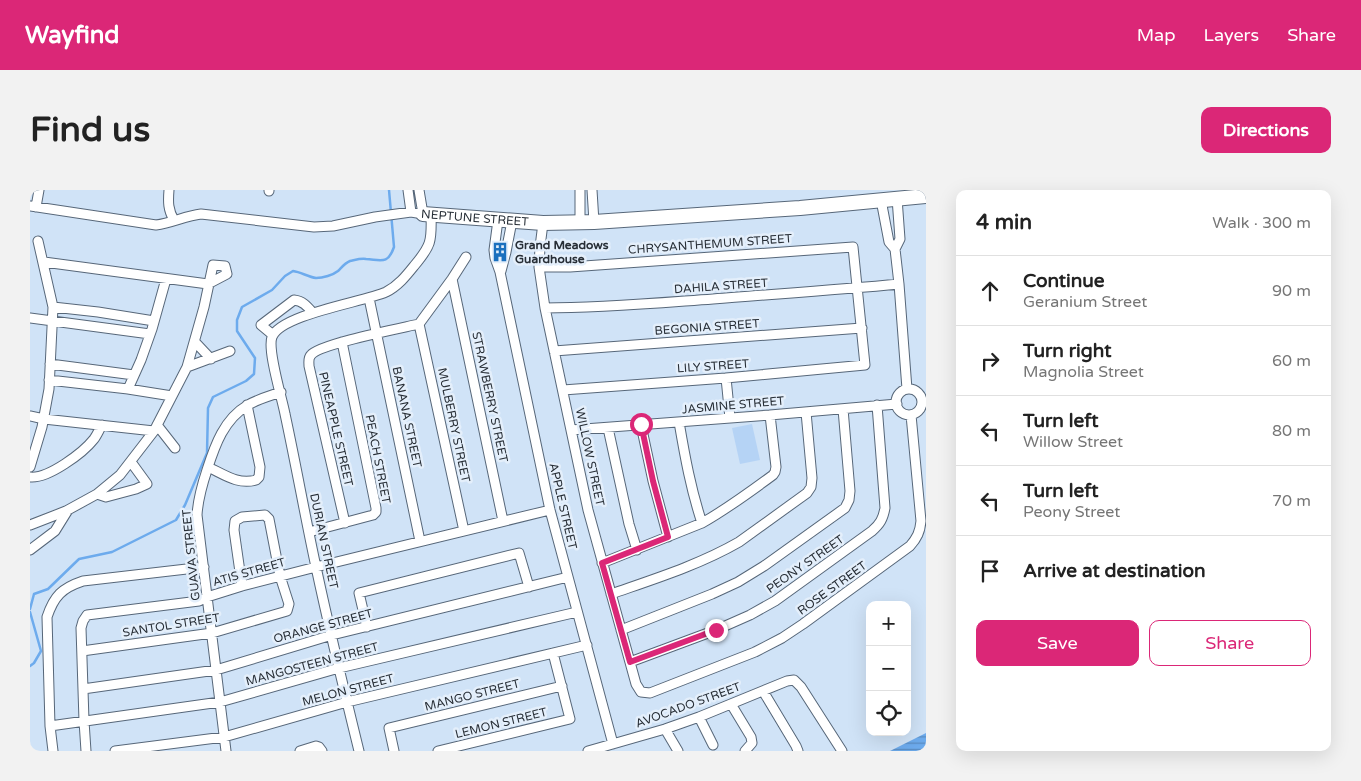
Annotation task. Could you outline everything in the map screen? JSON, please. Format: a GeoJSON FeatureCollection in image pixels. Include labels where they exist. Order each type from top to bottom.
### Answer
{"type":"FeatureCollection","features":[{"type":"Feature","properties":{"kind":"street"},"geometry":{"type":"LineString","coordinates":[[33,207],[39,190]]}},
{"type":"Feature","properties":{"kind":"street"},"geometry":{"type":"LineString","coordinates":[[169,190],[168,206],[174,220]]}},
{"type":"Feature","properties":{"kind":"street"},"geometry":{"type":"LineString","coordinates":[[273,335],[283,325],[313,313],[387,292],[402,280],[425,253],[431,240],[432,230],[417,214],[408,190]]}},
{"type":"Feature","properties":{"kind":"street"},"geometry":{"type":"LineString","coordinates":[[417,214],[419,190]]}},
{"type":"Feature","properties":{"kind":"street"},"geometry":{"type":"LineString","coordinates":[[580,190],[587,222]]}},
{"type":"Feature","properties":{"kind":"street"},"geometry":{"type":"LineString","coordinates":[[587,222],[592,190]]}},
{"type":"Feature","properties":{"kind":"street","name":"NEPTUNE STREET"},"geometry":{"type":"LineString","coordinates":[[33,207],[156,225],[166,224],[190,215],[201,214],[314,227],[333,226],[375,217],[417,214],[542,223],[587,222],[790,209],[926,196]]}},
{"type":"Feature","properties":{"kind":"street"},"geometry":{"type":"LineString","coordinates":[[897,198],[900,239],[895,249],[907,389]]}},
{"type":"Feature","properties":{"kind":"street"},"geometry":{"type":"LineString","coordinates":[[881,200],[889,242],[895,249]]}},
{"type":"Feature","properties":{"kind":"street"},"geometry":{"type":"LineString","coordinates":[[885,220],[898,218]]}},
{"type":"Feature","properties":{"kind":"street","name":"APPLE STREET"},"geometry":{"type":"LineString","coordinates":[[505,221],[494,250],[494,258],[500,272],[550,510],[613,744]]}},
{"type":"Feature","properties":{"kind":"street","name":"APPLE STREET"},"geometry":{"type":"LineString","coordinates":[[500,272],[506,252],[505,221]]}},
{"type":"Feature","properties":{"kind":"street","name":"WILLOW STREET"},"geometry":{"type":"LineString","coordinates":[[542,223],[539,267],[554,351],[588,510],[636,684],[641,692]]}},
{"type":"Feature","properties":{"kind":"street"},"geometry":{"type":"LineString","coordinates":[[30,467],[44,419],[50,380],[53,308],[38,241]]}},
{"type":"Feature","properties":{"kind":"street","name":"CHRYSANTHEMUM STREET"},"geometry":{"type":"LineString","coordinates":[[539,267],[570,267],[853,247],[857,288]]}},
{"type":"Feature","properties":{"kind":"street"},"geometry":{"type":"LineString","coordinates":[[419,324],[466,257]]}},
{"type":"Feature","properties":{"kind":"street"},"geometry":{"type":"LineString","coordinates":[[30,525],[68,510],[96,494],[120,475],[131,462],[155,428],[187,367],[204,307],[208,284],[44,262]]}},
{"type":"Feature","properties":{"kind":"street"},"geometry":{"type":"LineString","coordinates":[[128,389],[150,334],[166,279]]}},
{"type":"Feature","properties":{"kind":"street","name":"STRAWBERRY STREET"},"geometry":{"type":"LineString","coordinates":[[452,279],[503,521]]}},
{"type":"Feature","properties":{"kind":"street","name":"DAHILA STREET"},"geometry":{"type":"LineString","coordinates":[[545,308],[665,302],[899,284]]}},
{"type":"Feature","properties":{"kind":"street"},"geometry":{"type":"LineString","coordinates":[[857,288],[862,328]]}},
{"type":"Feature","properties":{"kind":"street","name":"BANANA STREET"},"geometry":{"type":"LineString","coordinates":[[369,298],[420,541]]}},
{"type":"Feature","properties":{"kind":"street","name":"DURIAN STREET"},"geometry":{"type":"LineString","coordinates":[[313,313],[306,305],[294,300],[261,325],[273,335],[271,352],[281,392],[316,567],[359,751]]}},
{"type":"Feature","properties":{"kind":"street"},"geometry":{"type":"LineString","coordinates":[[53,308],[98,312],[154,321]]}},
{"type":"Feature","properties":{"kind":"street"},"geometry":{"type":"LineString","coordinates":[[30,318],[150,334]]}},
{"type":"Feature","properties":{"kind":"street","name":"PINEAPPLE STREET"},"geometry":{"type":"LineString","coordinates":[[345,523],[309,366],[309,359],[316,351],[342,342],[419,324]]}},
{"type":"Feature","properties":{"kind":"street","name":"MULBERRY STREET"},"geometry":{"type":"LineString","coordinates":[[419,324],[464,530]]}},
{"type":"Feature","properties":{"kind":"street","name":"BEGONIA STREET"},"geometry":{"type":"LineString","coordinates":[[554,351],[862,328]]}},
{"type":"Feature","properties":{"kind":"street","name":"LILY STREET"},"geometry":{"type":"LineString","coordinates":[[563,390],[865,365],[862,328]]}},
{"type":"Feature","properties":{"kind":"street"},"geometry":{"type":"LineString","coordinates":[[195,342],[211,358]]}},
{"type":"Feature","properties":{"kind":"street","name":"PEACH STREET"},"geometry":{"type":"LineString","coordinates":[[309,532],[373,515],[376,512],[342,342]]}},
{"type":"Feature","properties":{"kind":"street"},"geometry":{"type":"LineString","coordinates":[[187,367],[230,351]]}},
{"type":"Feature","properties":{"kind":"street"},"geometry":{"type":"LineString","coordinates":[[50,364],[134,374]]}},
{"type":"Feature","properties":{"kind":"street"},"geometry":{"type":"LineString","coordinates":[[726,378],[730,418]]}},
{"type":"Feature","properties":{"kind":"street"},"geometry":{"type":"LineString","coordinates":[[50,380],[172,396]]}},
{"type":"Feature","properties":{"kind":"street"},"geometry":{"type":"LineString","coordinates":[[907,389],[916,391],[924,401],[918,411],[911,415],[900,411],[896,404],[898,396],[907,389]]}},
{"type":"Feature","properties":{"kind":"street","name":"GUAVA STREET"},"geometry":{"type":"LineString","coordinates":[[226,751],[197,506],[208,467],[224,428],[247,405],[281,392]]}},
{"type":"Feature","properties":{"kind":"street","name":"JASMINE STREET"},"geometry":{"type":"LineString","coordinates":[[571,430],[896,404]]}},
{"type":"Feature","properties":{"kind":"street"},"geometry":{"type":"LineString","coordinates":[[208,467],[242,482],[256,480],[259,477],[260,467],[247,405]]}},
{"type":"Feature","properties":{"kind":"street","name":"PEONY STREET"},"geometry":{"type":"LineString","coordinates":[[630,662],[716,630],[776,601],[879,525],[885,508],[877,405]]}},
{"type":"Feature","properties":{"kind":"street"},"geometry":{"type":"LineString","coordinates":[[621,630],[738,582],[764,566],[845,508],[849,500],[850,490],[843,408]]}},
{"type":"Feature","properties":{"kind":"street"},"geometry":{"type":"LineString","coordinates":[[611,594],[685,568],[728,549],[807,493],[811,487],[812,478],[806,412]]}},
{"type":"Feature","properties":{"kind":"street"},"geometry":{"type":"LineString","coordinates":[[602,563],[702,523],[746,495],[775,472],[770,415]]}},
{"type":"Feature","properties":{"kind":"street","name":"ROSE STREET"},"geometry":{"type":"LineString","coordinates":[[641,692],[650,693],[755,652],[782,638],[810,620],[910,546],[923,531],[911,415]]}},
{"type":"Feature","properties":{"kind":"street"},"geometry":{"type":"LineString","coordinates":[[30,416],[102,426],[155,428],[175,448]]}},
{"type":"Feature","properties":{"kind":"street"},"geometry":{"type":"LineString","coordinates":[[679,422],[687,469],[702,523]]}},
{"type":"Feature","properties":{"kind":"street"},"geometry":{"type":"LineString","coordinates":[[641,424],[653,481],[668,537]]}},
{"type":"Feature","properties":{"kind":"street"},"geometry":{"type":"LineString","coordinates":[[30,477],[34,478],[51,472],[74,458],[93,439],[102,426]]}},
{"type":"Feature","properties":{"kind":"street"},"geometry":{"type":"LineString","coordinates":[[608,428],[629,524],[637,550]]}},
{"type":"Feature","properties":{"kind":"street"},"geometry":{"type":"LineString","coordinates":[[96,494],[106,496],[147,484],[131,462]]}},
{"type":"Feature","properties":{"kind":"street"},"geometry":{"type":"LineString","coordinates":[[30,550],[55,531],[68,510]]}},
{"type":"Feature","properties":{"kind":"street","name":"ATIS STREET"},"geometry":{"type":"LineString","coordinates":[[86,751],[81,628],[87,615],[199,601],[242,586],[280,576],[550,510]]}},
{"type":"Feature","properties":{"kind":"street"},"geometry":{"type":"LineString","coordinates":[[242,586],[234,525],[235,521],[242,517],[265,515],[268,517],[280,576]]}},
{"type":"Feature","properties":{"kind":"street"},"geometry":{"type":"LineString","coordinates":[[367,627],[359,593],[519,553],[529,587]]}},
{"type":"Feature","properties":{"kind":"street"},"geometry":{"type":"LineString","coordinates":[[53,751],[50,726],[48,617],[51,606],[58,595],[70,585],[83,581],[204,567]]}},
{"type":"Feature","properties":{"kind":"street","name":"SANTOL STREET"},"geometry":{"type":"LineString","coordinates":[[82,651],[212,633],[285,612],[290,604],[280,576]]}},
{"type":"Feature","properties":{"kind":"street","name":"ORANGE STREET"},"geometry":{"type":"LineString","coordinates":[[83,688],[216,670],[332,635],[568,577]]}},
{"type":"Feature","properties":{"kind":"street","name":"MANGOSTEEN STREET"},"geometry":{"type":"LineString","coordinates":[[50,726],[220,702],[340,668],[577,612]]}},
{"type":"Feature","properties":{"kind":"street","name":"MELON STREET"},"geometry":{"type":"LineString","coordinates":[[114,751],[224,737],[347,702],[586,645]]}},
{"type":"Feature","properties":{"kind":"street"},"geometry":{"type":"LineString","coordinates":[[553,653],[562,686]]}},
{"type":"Feature","properties":{"kind":"street","name":"AVOCADO STREET"},"geometry":{"type":"LineString","coordinates":[[588,751],[665,729],[787,681],[794,680],[801,687],[842,751]]}},
{"type":"Feature","properties":{"kind":"street","name":"LEMON STREET"},"geometry":{"type":"LineString","coordinates":[[438,751],[570,719],[562,686]]}},
{"type":"Feature","properties":{"kind":"street","name":"MANGO STREET"},"geometry":{"type":"LineString","coordinates":[[394,751],[389,728],[562,686]]}},
{"type":"Feature","properties":{"kind":"street"},"geometry":{"type":"LineString","coordinates":[[763,691],[798,751]]}},
{"type":"Feature","properties":{"kind":"street"},"geometry":{"type":"LineString","coordinates":[[731,704],[751,737],[752,744],[745,751]]}},
{"type":"Feature","properties":{"kind":"street"},"geometry":{"type":"LineString","coordinates":[[699,717],[713,745]]}},
{"type":"Feature","properties":{"kind":"street"},"geometry":{"type":"LineString","coordinates":[[665,729],[678,751]]}},
{"type":"Feature","properties":{"kind":"street"},"geometry":{"type":"LineString","coordinates":[[300,751],[316,746],[320,747],[322,751]]}},
{"type":"Feature","properties":{"kind":"shaded area"},"geometry":{"type":"Polygon","coordinates":[[[752,424],[760,460],[740,464],[732,428],[752,424]]]}},
{"type":"Feature","properties":{"kind":"water"},"geometry":{"type":"Polygon","coordinates":[[[926,733],[926,751],[890,751],[926,733]]]}},
{"type":"Feature","properties":{"kind":"waterway"},"geometry":{"type":"LineString","coordinates":[[30,609],[34,594],[48,589],[79,559],[112,552],[176,520],[185,505],[207,453],[208,408],[213,397],[246,381],[254,374],[255,358],[237,331],[237,320],[242,307],[272,290],[285,276],[293,271],[319,278],[336,272],[350,261],[362,259],[383,260],[389,257],[394,247],[389,190]]}},
{"type":"Feature","properties":{"kind":"waterway"},"geometry":{"type":"LineString","coordinates":[[30,612],[41,651],[30,666]]}},
{"type":"Feature","properties":{"kind":"place","name":"Grand Meadows Guardhouse"},"geometry":{"type":"Point","coordinates":[500,252]}},
{"type":"Feature","properties":{"kind":"route"},"geometry":{"type":"LineString","coordinates":[[641,424],[653,481],[668,537],[602,563],[630,662],[716,630]]}}]}
